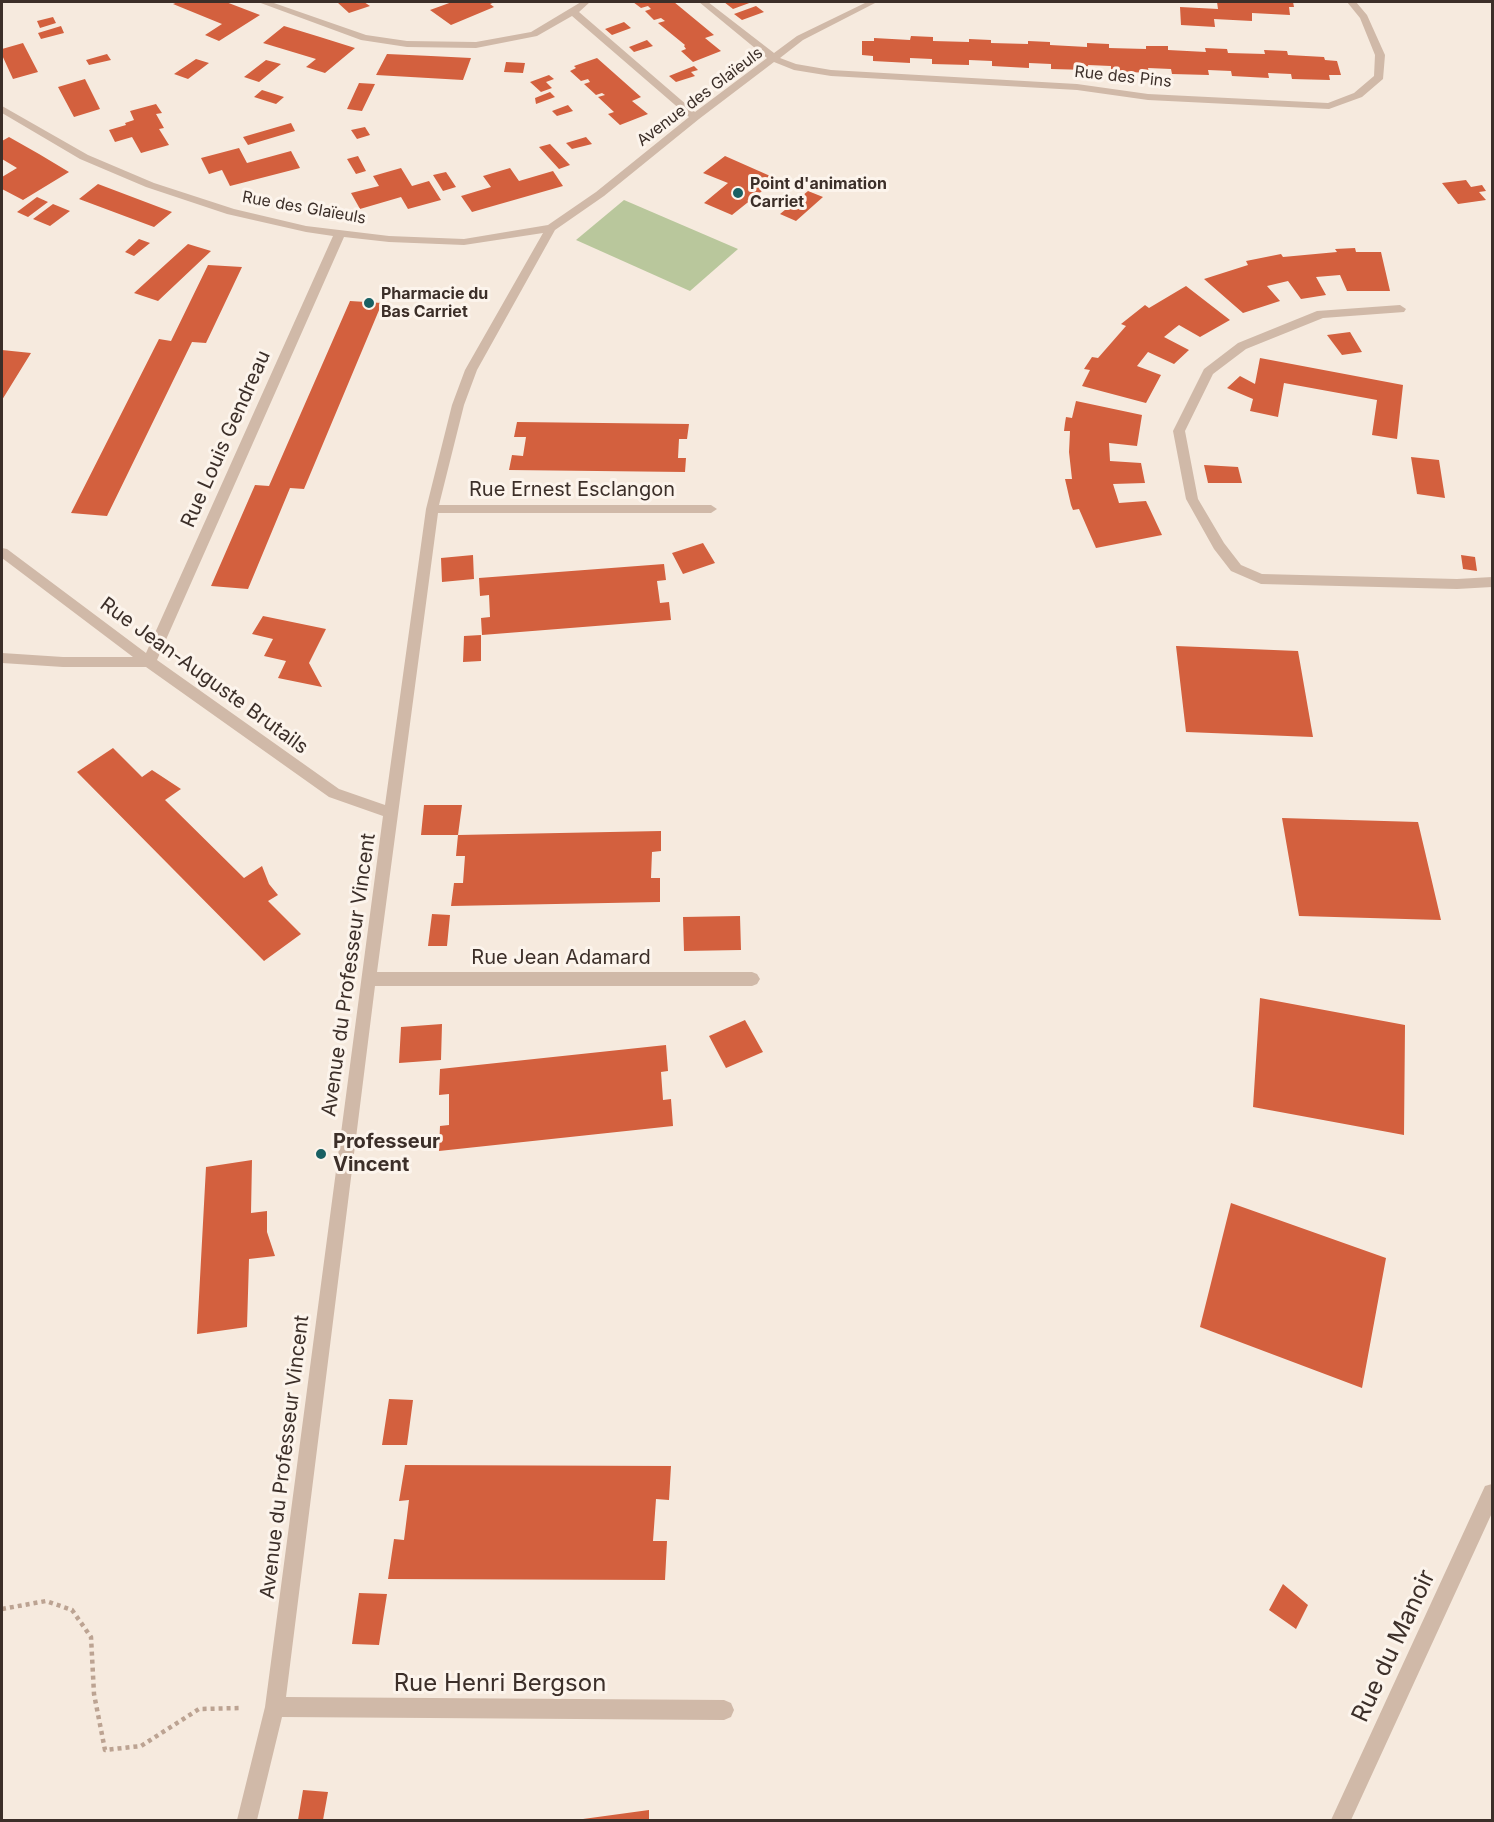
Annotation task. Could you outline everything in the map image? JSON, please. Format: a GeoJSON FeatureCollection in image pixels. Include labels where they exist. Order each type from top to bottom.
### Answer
{"type":"FeatureCollection","features":[{"type":"Feature","properties":{"kind":"street"},"geometry":{"type":"LineString","coordinates":[[263,2],[364,38],[407,44],[476,45],[534,34],[586,2]]}},
{"type":"Feature","properties":{"kind":"street","name":"Rue des Pins"},"geometry":{"type":"LineString","coordinates":[[703,2],[775,59],[794,67],[831,74],[1077,87],[1148,97],[1329,106],[1358,95],[1379,77],[1380,55],[1364,17],[1351,2]]}},
{"type":"Feature","properties":{"kind":"street","name":"Avenue des Glaïeuls"},"geometry":{"type":"LineString","coordinates":[[551,228],[600,194],[695,117],[800,38],[869,2]]}},
{"type":"Feature","properties":{"kind":"street"},"geometry":{"type":"LineString","coordinates":[[573,12],[695,117]]}},
{"type":"Feature","properties":{"kind":"street","name":"Rue des Glaïeuls"},"geometry":{"type":"LineString","coordinates":[[2,110],[84,157],[150,185],[231,212],[306,229],[389,239],[464,242],[551,228]]}},
{"type":"Feature","properties":{"kind":"street","name":"Avenue du Professeur Vincent"},"geometry":{"type":"LineString","coordinates":[[247,1821],[275,1707],[432,509],[458,405],[471,370],[551,228]]}},
{"type":"Feature","properties":{"kind":"street","name":"Rue Louis Gendreau"},"geometry":{"type":"LineString","coordinates":[[148,662],[340,233]]}},
{"type":"Feature","properties":{"kind":"street"},"geometry":{"type":"LineString","coordinates":[[1400,309],[1322,314],[1242,346],[1208,372],[1179,431],[1191,498],[1219,546],[1236,568],[1261,579],[1457,584],[1492,582]]}},
{"type":"Feature","properties":{"kind":"street","name":"Rue Ernest Esclangon"},"geometry":{"type":"LineString","coordinates":[[432,509],[711,509]]}},
{"type":"Feature","properties":{"kind":"street","name":"Rue Jean-Auguste Brutails"},"geometry":{"type":"LineString","coordinates":[[2,552],[148,662],[334,793],[392,813]]}},
{"type":"Feature","properties":{"kind":"street"},"geometry":{"type":"LineString","coordinates":[[2,658],[63,662],[148,662]]}},
{"type":"Feature","properties":{"kind":"street","name":"Rue Jean Adamard"},"geometry":{"type":"LineString","coordinates":[[369,979],[752,979]]}},
{"type":"Feature","properties":{"kind":"street","name":"Rue du Manoir"},"geometry":{"type":"LineString","coordinates":[[1341,1821],[1492,1493]]}},
{"type":"Feature","properties":{"kind":"street","name":"Rue Henri Bergson"},"geometry":{"type":"LineString","coordinates":[[275,1707],[724,1710]]}},
{"type":"Feature","properties":{"kind":"path"},"geometry":{"type":"LineString","coordinates":[[2,1609],[46,1601],[72,1610],[91,1637],[94,1694],[105,1750],[141,1746],[198,1709],[275,1707]]}},
{"type":"Feature","properties":{"kind":"green space"},"geometry":{"type":"Polygon","coordinates":[[[624,200],[738,249],[690,291],[576,240],[624,200]]]}},
{"type":"Feature","properties":{"kind":"building"},"geometry":{"type":"Polygon","coordinates":[[[178,2],[226,2],[260,15],[219,41],[205,35],[222,24],[173,4],[178,2]]]}},
{"type":"Feature","properties":{"kind":"building"},"geometry":{"type":"Polygon","coordinates":[[[337,2],[364,2],[370,6],[349,13],[337,2]]]}},
{"type":"Feature","properties":{"kind":"building"},"geometry":{"type":"Polygon","coordinates":[[[452,2],[495,2],[490,4],[494,7],[451,25],[430,10],[452,2]]]}},
{"type":"Feature","properties":{"kind":"building"},"geometry":{"type":"Polygon","coordinates":[[[633,2],[674,2],[714,35],[705,38],[721,51],[693,62],[681,51],[686,49],[685,45],[658,23],[665,21],[661,18],[654,20],[645,11],[651,9],[648,6],[641,8],[633,2]]]}},
{"type":"Feature","properties":{"kind":"building"},"geometry":{"type":"Polygon","coordinates":[[[724,2],[752,2],[733,9],[724,2]]]}},
{"type":"Feature","properties":{"kind":"building"},"geometry":{"type":"Polygon","coordinates":[[[1217,2],[1293,2],[1294,7],[1289,7],[1290,15],[1252,13],[1252,21],[1214,19],[1215,27],[1181,25],[1180,7],[1218,9],[1217,2]]]}},
{"type":"Feature","properties":{"kind":"building"},"geometry":{"type":"Polygon","coordinates":[[[756,6],[764,12],[742,20],[734,14],[756,6]]]}},
{"type":"Feature","properties":{"kind":"building"},"geometry":{"type":"Polygon","coordinates":[[[53,17],[56,23],[40,28],[37,21],[53,17]]]}},
{"type":"Feature","properties":{"kind":"building"},"geometry":{"type":"Polygon","coordinates":[[[624,22],[631,28],[612,35],[605,29],[624,22]]]}},
{"type":"Feature","properties":{"kind":"building"},"geometry":{"type":"Polygon","coordinates":[[[61,26],[64,33],[41,39],[38,33],[61,26]]]}},
{"type":"Feature","properties":{"kind":"building"},"geometry":{"type":"Polygon","coordinates":[[[284,26],[355,48],[325,73],[306,67],[316,59],[263,43],[284,26]]]}},
{"type":"Feature","properties":{"kind":"building"},"geometry":{"type":"Polygon","coordinates":[[[911,36],[933,37],[933,41],[969,42],[969,39],[991,40],[991,43],[1028,44],[1028,41],[1087,47],[1087,43],[1109,44],[1109,48],[1146,49],[1146,46],[1168,46],[1168,50],[1206,52],[1205,48],[1227,49],[1228,53],[1265,54],[1264,50],[1287,51],[1288,55],[1324,57],[1325,60],[1337,61],[1341,75],[1329,75],[1330,80],[1292,79],[1291,74],[1268,73],[1269,78],[1232,76],[1231,71],[1208,70],[1209,75],[1172,74],[1171,69],[1148,68],[1149,73],[1111,71],[1111,66],[1088,65],[1089,70],[1051,69],[1051,64],[1029,63],[1029,68],[992,66],[992,61],[969,60],[969,65],[932,64],[932,59],[910,58],[910,63],[873,61],[873,56],[862,55],[862,41],[874,41],[874,38],[910,40],[911,36]]]}},
{"type":"Feature","properties":{"kind":"building"},"geometry":{"type":"Polygon","coordinates":[[[647,40],[653,46],[634,52],[629,47],[647,40]]]}},
{"type":"Feature","properties":{"kind":"building"},"geometry":{"type":"Polygon","coordinates":[[[23,43],[38,72],[13,79],[2,55],[2,49],[23,43]]]}},
{"type":"Feature","properties":{"kind":"building"},"geometry":{"type":"Polygon","coordinates":[[[107,54],[111,60],[89,65],[86,60],[107,54]]]}},
{"type":"Feature","properties":{"kind":"building"},"geometry":{"type":"Polygon","coordinates":[[[387,54],[471,58],[463,80],[376,75],[387,54]]]}},
{"type":"Feature","properties":{"kind":"building"},"geometry":{"type":"Polygon","coordinates":[[[597,58],[641,97],[632,101],[648,114],[620,125],[608,114],[614,112],[598,97],[605,95],[602,93],[596,95],[584,84],[590,82],[588,79],[581,81],[570,71],[576,68],[574,66],[597,58]]]}},
{"type":"Feature","properties":{"kind":"building"},"geometry":{"type":"Polygon","coordinates":[[[196,59],[209,63],[188,79],[174,74],[196,59]]]}},
{"type":"Feature","properties":{"kind":"building"},"geometry":{"type":"Polygon","coordinates":[[[266,60],[281,64],[259,82],[244,77],[266,60]]]}},
{"type":"Feature","properties":{"kind":"building"},"geometry":{"type":"Polygon","coordinates":[[[506,62],[525,63],[523,73],[504,72],[506,62]]]}},
{"type":"Feature","properties":{"kind":"building"},"geometry":{"type":"Polygon","coordinates":[[[694,66],[698,70],[691,72],[695,76],[676,82],[669,76],[694,66]]]}},
{"type":"Feature","properties":{"kind":"building"},"geometry":{"type":"Polygon","coordinates":[[[549,75],[554,79],[546,82],[552,88],[541,92],[530,82],[549,75]]]}},
{"type":"Feature","properties":{"kind":"building"},"geometry":{"type":"Polygon","coordinates":[[[85,79],[100,109],[74,117],[58,87],[85,79]]]}},
{"type":"Feature","properties":{"kind":"building"},"geometry":{"type":"Polygon","coordinates":[[[359,83],[375,84],[362,111],[347,109],[359,83]]]}},
{"type":"Feature","properties":{"kind":"building"},"geometry":{"type":"Polygon","coordinates":[[[262,90],[284,97],[276,104],[254,97],[262,90]]]}},
{"type":"Feature","properties":{"kind":"building"},"geometry":{"type":"Polygon","coordinates":[[[550,92],[555,97],[536,104],[535,98],[550,92]]]}},
{"type":"Feature","properties":{"kind":"building"},"geometry":{"type":"Polygon","coordinates":[[[156,104],[162,113],[156,114],[164,128],[159,129],[169,145],[141,153],[132,137],[115,142],[109,130],[134,120],[130,111],[156,104]]]}},
{"type":"Feature","properties":{"kind":"building"},"geometry":{"type":"Polygon","coordinates":[[[568,105],[573,111],[557,116],[552,111],[568,105]]]}},
{"type":"Feature","properties":{"kind":"building"},"geometry":{"type":"Polygon","coordinates":[[[291,123],[295,131],[248,145],[243,137],[291,123]]]}},
{"type":"Feature","properties":{"kind":"building"},"geometry":{"type":"Polygon","coordinates":[[[365,127],[370,135],[357,139],[351,130],[365,127]]]}},
{"type":"Feature","properties":{"kind":"building"},"geometry":{"type":"Polygon","coordinates":[[[9,137],[69,172],[23,200],[2,189],[2,177],[17,168],[2,159],[2,141],[9,137]]]}},
{"type":"Feature","properties":{"kind":"building"},"geometry":{"type":"Polygon","coordinates":[[[586,137],[592,144],[572,149],[566,143],[586,137]]]}},
{"type":"Feature","properties":{"kind":"building"},"geometry":{"type":"Polygon","coordinates":[[[550,144],[570,165],[559,169],[539,147],[550,144]]]}},
{"type":"Feature","properties":{"kind":"building"},"geometry":{"type":"Polygon","coordinates":[[[239,148],[247,163],[291,151],[300,168],[230,186],[222,170],[209,174],[201,158],[239,148]]]}},
{"type":"Feature","properties":{"kind":"building"},"geometry":{"type":"Polygon","coordinates":[[[358,156],[366,171],[356,174],[347,159],[358,156]]]}},
{"type":"Feature","properties":{"kind":"building","name":"Point d'animation Carriet"},"geometry":{"type":"Polygon","coordinates":[[[725,156],[777,179],[732,215],[704,203],[728,183],[703,173],[725,156]]]}},
{"type":"Feature","properties":{"kind":"building"},"geometry":{"type":"Polygon","coordinates":[[[401,168],[412,186],[429,181],[441,200],[408,209],[401,197],[360,209],[351,193],[379,186],[373,176],[401,168]]]}},
{"type":"Feature","properties":{"kind":"building"},"geometry":{"type":"Polygon","coordinates":[[[510,168],[519,181],[553,171],[563,186],[472,212],[461,196],[491,187],[483,176],[510,168]]]}},
{"type":"Feature","properties":{"kind":"building"},"geometry":{"type":"Polygon","coordinates":[[[446,172],[456,187],[443,191],[433,175],[446,172]]]}},
{"type":"Feature","properties":{"kind":"building"},"geometry":{"type":"Polygon","coordinates":[[[1466,180],[1471,187],[1482,185],[1486,191],[1479,192],[1486,200],[1458,204],[1442,183],[1466,180]]]}},
{"type":"Feature","properties":{"kind":"building"},"geometry":{"type":"Polygon","coordinates":[[[98,184],[172,212],[154,227],[79,199],[98,184]]]}},
{"type":"Feature","properties":{"kind":"building"},"geometry":{"type":"Polygon","coordinates":[[[808,191],[823,197],[796,221],[780,214],[808,191]]]}},
{"type":"Feature","properties":{"kind":"building"},"geometry":{"type":"Polygon","coordinates":[[[37,197],[48,202],[28,217],[17,212],[37,197]]]}},
{"type":"Feature","properties":{"kind":"building"},"geometry":{"type":"Polygon","coordinates":[[[53,204],[70,211],[50,226],[33,219],[53,204]]]}},
{"type":"Feature","properties":{"kind":"building"},"geometry":{"type":"Polygon","coordinates":[[[139,239],[150,243],[134,256],[125,252],[139,239]]]}},
{"type":"Feature","properties":{"kind":"building"},"geometry":{"type":"Polygon","coordinates":[[[188,244],[211,251],[158,301],[134,293],[188,244]]]}},
{"type":"Feature","properties":{"kind":"building"},"geometry":{"type":"Polygon","coordinates":[[[1355,248],[1356,252],[1381,252],[1390,291],[1347,291],[1340,275],[1316,277],[1326,295],[1301,299],[1288,281],[1267,286],[1280,301],[1243,313],[1204,279],[1248,265],[1246,261],[1281,254],[1283,257],[1355,248]]]}},
{"type":"Feature","properties":{"kind":"building"},"geometry":{"type":"Polygon","coordinates":[[[208,265],[242,267],[206,343],[192,342],[107,516],[71,513],[159,339],[171,341],[208,265]]]}},
{"type":"Feature","properties":{"kind":"building"},"geometry":{"type":"Polygon","coordinates":[[[1186,286],[1230,320],[1200,337],[1179,325],[1175,328],[1164,337],[1189,350],[1174,364],[1148,352],[1137,366],[1161,375],[1146,403],[1082,386],[1090,370],[1084,369],[1092,357],[1098,358],[1126,326],[1121,324],[1145,305],[1149,308],[1186,286]]]}},
{"type":"Feature","properties":{"kind":"building"},"geometry":{"type":"Polygon","coordinates":[[[350,301],[382,303],[304,489],[290,488],[248,589],[211,586],[255,485],[269,486],[350,301]]]}},
{"type":"Feature","properties":{"kind":"building"},"geometry":{"type":"Polygon","coordinates":[[[1350,332],[1362,352],[1342,355],[1327,335],[1350,332]]]}},
{"type":"Feature","properties":{"kind":"building"},"geometry":{"type":"Polygon","coordinates":[[[2,350],[31,353],[2,400],[2,350]]]}},
{"type":"Feature","properties":{"kind":"building"},"geometry":{"type":"Polygon","coordinates":[[[1260,358],[1403,385],[1397,439],[1372,435],[1377,400],[1284,383],[1278,417],[1250,411],[1253,399],[1227,388],[1240,376],[1255,384],[1260,358]]]}},
{"type":"Feature","properties":{"kind":"building"},"geometry":{"type":"Polygon","coordinates":[[[1076,401],[1142,415],[1137,446],[1109,443],[1110,461],[1141,463],[1145,483],[1113,484],[1119,503],[1146,501],[1162,535],[1096,548],[1079,509],[1073,510],[1065,479],[1072,479],[1069,452],[1070,431],[1064,431],[1065,423],[1066,417],[1072,418],[1076,401]]]}},
{"type":"Feature","properties":{"kind":"building"},"geometry":{"type":"Polygon","coordinates":[[[517,422],[689,424],[687,439],[679,439],[678,458],[686,458],[685,472],[509,470],[512,455],[523,456],[526,437],[514,437],[517,422]]]}},
{"type":"Feature","properties":{"kind":"building"},"geometry":{"type":"Polygon","coordinates":[[[1411,457],[1439,460],[1445,498],[1417,494],[1411,457]]]}},
{"type":"Feature","properties":{"kind":"building"},"geometry":{"type":"Polygon","coordinates":[[[1204,465],[1238,467],[1242,483],[1208,483],[1204,465]]]}},
{"type":"Feature","properties":{"kind":"building"},"geometry":{"type":"Polygon","coordinates":[[[703,543],[715,563],[683,574],[672,553],[703,543]]]}},
{"type":"Feature","properties":{"kind":"building"},"geometry":{"type":"Polygon","coordinates":[[[473,555],[474,579],[442,582],[441,558],[473,555]]]}},
{"type":"Feature","properties":{"kind":"building"},"geometry":{"type":"Polygon","coordinates":[[[1461,555],[1475,557],[1477,571],[1463,569],[1461,555]]]}},
{"type":"Feature","properties":{"kind":"building"},"geometry":{"type":"Polygon","coordinates":[[[664,564],[666,580],[657,581],[660,603],[669,602],[671,620],[482,635],[481,618],[490,617],[489,595],[480,596],[479,578],[664,564]]]}},
{"type":"Feature","properties":{"kind":"building"},"geometry":{"type":"Polygon","coordinates":[[[263,616],[326,629],[309,663],[322,687],[278,678],[286,661],[264,656],[273,639],[252,634],[263,616]]]}},
{"type":"Feature","properties":{"kind":"building"},"geometry":{"type":"Polygon","coordinates":[[[481,635],[481,661],[463,662],[464,636],[481,635]]]}},
{"type":"Feature","properties":{"kind":"building"},"geometry":{"type":"Polygon","coordinates":[[[1176,646],[1298,651],[1313,737],[1186,732],[1176,646]]]}},
{"type":"Feature","properties":{"kind":"building"},"geometry":{"type":"Polygon","coordinates":[[[113,748],[142,777],[152,770],[181,789],[165,800],[244,878],[262,866],[269,884],[278,895],[268,901],[301,934],[264,961],[77,772],[113,748]]]}},
{"type":"Feature","properties":{"kind":"building"},"geometry":{"type":"Polygon","coordinates":[[[424,805],[462,805],[458,835],[421,835],[424,805]]]}},
{"type":"Feature","properties":{"kind":"building"},"geometry":{"type":"Polygon","coordinates":[[[1282,818],[1418,822],[1441,920],[1299,916],[1282,818]]]}},
{"type":"Feature","properties":{"kind":"building"},"geometry":{"type":"Polygon","coordinates":[[[661,831],[661,851],[652,852],[651,878],[660,878],[660,902],[451,906],[454,883],[463,883],[465,856],[456,856],[458,835],[661,831]]]}},
{"type":"Feature","properties":{"kind":"building"},"geometry":{"type":"Polygon","coordinates":[[[432,914],[450,915],[447,946],[428,946],[432,914]]]}},
{"type":"Feature","properties":{"kind":"building"},"geometry":{"type":"Polygon","coordinates":[[[740,916],[741,950],[684,951],[683,917],[740,916]]]}},
{"type":"Feature","properties":{"kind":"building"},"geometry":{"type":"Polygon","coordinates":[[[1260,998],[1405,1025],[1404,1135],[1253,1107],[1260,998]]]}},
{"type":"Feature","properties":{"kind":"building"},"geometry":{"type":"Polygon","coordinates":[[[745,1020],[763,1052],[726,1068],[709,1036],[745,1020]]]}},
{"type":"Feature","properties":{"kind":"building"},"geometry":{"type":"Polygon","coordinates":[[[442,1024],[441,1060],[399,1063],[401,1027],[442,1024]]]}},
{"type":"Feature","properties":{"kind":"building"},"geometry":{"type":"Polygon","coordinates":[[[666,1045],[668,1071],[661,1072],[663,1100],[671,1099],[673,1126],[439,1151],[440,1126],[449,1125],[449,1094],[439,1095],[440,1069],[666,1045]]]}},
{"type":"Feature","properties":{"kind":"building"},"geometry":{"type":"Polygon","coordinates":[[[252,1160],[251,1213],[267,1211],[267,1232],[275,1256],[249,1259],[247,1327],[197,1334],[206,1167],[252,1160]]]}},
{"type":"Feature","properties":{"kind":"building"},"geometry":{"type":"Polygon","coordinates":[[[1231,1203],[1386,1258],[1362,1388],[1200,1327],[1231,1203]]]}},
{"type":"Feature","properties":{"kind":"building"},"geometry":{"type":"Polygon","coordinates":[[[389,1399],[413,1400],[407,1445],[382,1445],[389,1399]]]}},
{"type":"Feature","properties":{"kind":"building"},"geometry":{"type":"Polygon","coordinates":[[[405,1465],[671,1466],[669,1500],[656,1499],[653,1541],[667,1541],[665,1580],[388,1579],[394,1539],[404,1540],[409,1500],[399,1501],[405,1465]]]}},
{"type":"Feature","properties":{"kind":"building"},"geometry":{"type":"Polygon","coordinates":[[[1283,1584],[1308,1605],[1296,1629],[1269,1610],[1283,1584]]]}},
{"type":"Feature","properties":{"kind":"building"},"geometry":{"type":"Polygon","coordinates":[[[359,1593],[387,1594],[379,1645],[352,1644],[359,1593]]]}},
{"type":"Feature","properties":{"kind":"building"},"geometry":{"type":"Polygon","coordinates":[[[303,1790],[328,1792],[323,1820],[298,1820],[303,1790]]]}},
{"type":"Feature","properties":{"kind":"building"},"geometry":{"type":"Polygon","coordinates":[[[649,1810],[649,1820],[583,1820],[583,1819],[649,1810]]]}},
{"type":"Feature","properties":{"kind":"place","name":"Point d'animation Carriet"},"geometry":{"type":"Point","coordinates":[738,193]}},
{"type":"Feature","properties":{"kind":"place","name":"Pharmacie du Bas Carriet"},"geometry":{"type":"Point","coordinates":[369,303]}},
{"type":"Feature","properties":{"kind":"place","name":"Professeur Vincent"},"geometry":{"type":"Point","coordinates":[321,1154]}}]}
